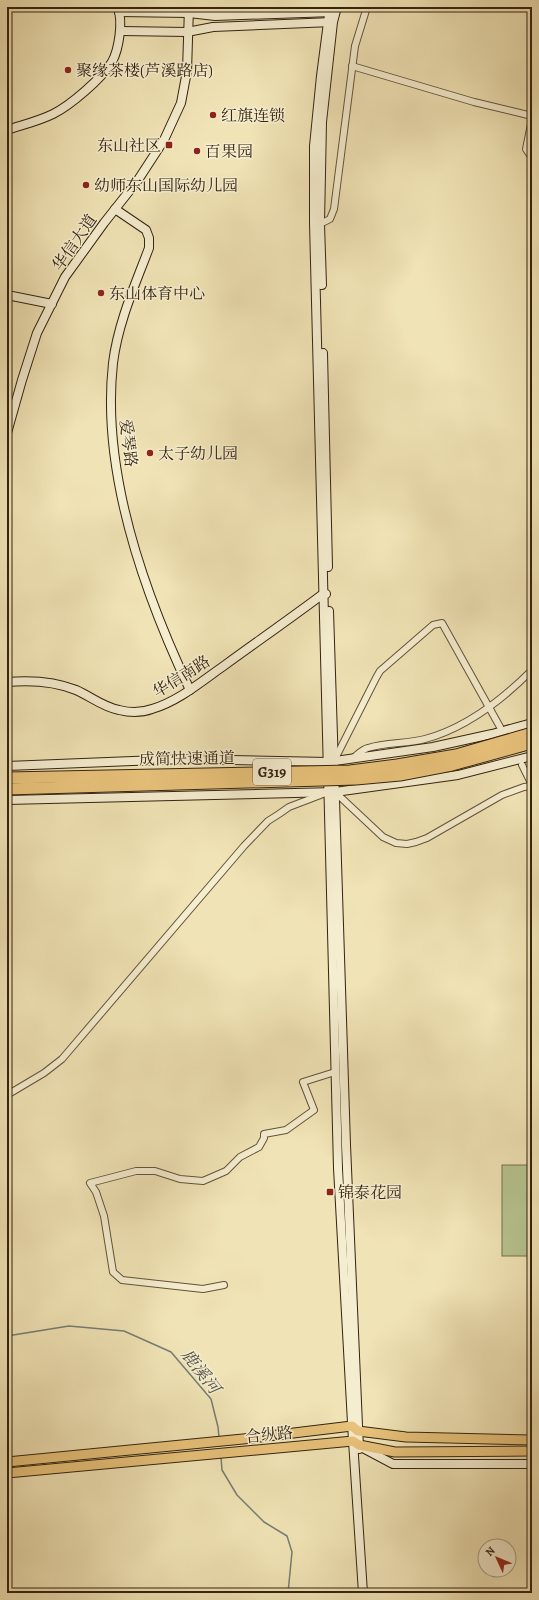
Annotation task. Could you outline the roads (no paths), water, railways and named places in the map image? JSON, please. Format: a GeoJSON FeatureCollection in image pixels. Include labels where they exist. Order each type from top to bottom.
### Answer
{"type":"FeatureCollection","features":[{"type":"Feature","properties":{"kind":"highway","name":"成简快速通道"},"geometry":{"type":"LineString","coordinates":[[7,778],[350,771],[456,755],[532,733]]}},
{"type":"Feature","properties":{"kind":"highway","name":"成简快速通道"},"geometry":{"type":"LineString","coordinates":[[7,789],[356,779],[400,775],[452,765],[532,743]]}},
{"type":"Feature","properties":{"kind":"main road"},"geometry":{"type":"LineString","coordinates":[[7,1462],[355,1428],[406,1437],[532,1440]]}},
{"type":"Feature","properties":{"kind":"main road","name":"合纵路"},"geometry":{"type":"LineString","coordinates":[[7,1473],[356,1443],[395,1452],[532,1451]]}},
{"type":"Feature","properties":{"kind":"street"},"geometry":{"type":"LineString","coordinates":[[320,224],[330,219],[334,209],[355,46],[367,7]]}},
{"type":"Feature","properties":{"kind":"street"},"geometry":{"type":"LineString","coordinates":[[7,130],[53,114],[76,100],[112,61],[121,31],[118,10],[189,10],[215,16],[333,9],[314,146],[314,223],[332,792],[346,1145],[355,1428]]}},
{"type":"Feature","properties":{"kind":"street","name":"华信大道"},"geometry":{"type":"LineString","coordinates":[[7,433],[37,333],[65,277],[138,180],[164,140],[181,103],[187,71],[187,32],[189,10]]}},
{"type":"Feature","properties":{"kind":"street"},"geometry":{"type":"LineString","coordinates":[[121,31],[187,32],[213,27],[330,22]]}},
{"type":"Feature","properties":{"kind":"street"},"geometry":{"type":"LineString","coordinates":[[326,594],[320,224],[322,122],[330,22]]}},
{"type":"Feature","properties":{"kind":"street"},"geometry":{"type":"LineString","coordinates":[[352,66],[474,102],[532,116]]}},
{"type":"Feature","properties":{"kind":"street"},"geometry":{"type":"LineString","coordinates":[[532,119],[526,149],[532,158]]}},
{"type":"Feature","properties":{"kind":"street","name":"爱琴路"},"geometry":{"type":"LineString","coordinates":[[116,209],[146,230],[149,238],[149,248],[123,316],[113,363],[111,412],[114,449],[128,523],[142,572],[160,621],[190,690]]}},
{"type":"Feature","properties":{"kind":"street"},"geometry":{"type":"LineString","coordinates":[[7,295],[52,304]]}},
{"type":"Feature","properties":{"kind":"street","name":"华信南路"},"geometry":{"type":"LineString","coordinates":[[7,682],[30,680],[58,685],[75,690],[111,708],[133,712],[152,709],[164,705],[190,690],[326,594]]}},
{"type":"Feature","properties":{"kind":"street"},"geometry":{"type":"LineString","coordinates":[[331,761],[380,671],[433,625],[439,623],[442,623],[500,727]]}},
{"type":"Feature","properties":{"kind":"street"},"geometry":{"type":"LineString","coordinates":[[352,758],[368,748],[424,739],[444,733],[473,718],[517,685],[532,670]]}},
{"type":"Feature","properties":{"kind":"street"},"geometry":{"type":"LineString","coordinates":[[7,766],[182,759],[331,761],[433,748],[532,724]]}},
{"type":"Feature","properties":{"kind":"street"},"geometry":{"type":"LineString","coordinates":[[7,800],[332,792],[458,775],[532,756]]}},
{"type":"Feature","properties":{"kind":"street"},"geometry":{"type":"LineString","coordinates":[[332,792],[383,837],[396,843],[407,844],[427,838],[502,795],[524,787],[532,786],[522,765]]}},
{"type":"Feature","properties":{"kind":"street"},"geometry":{"type":"LineString","coordinates":[[332,792],[338,1168],[356,1443],[369,1593]]}},
{"type":"Feature","properties":{"kind":"street"},"geometry":{"type":"LineString","coordinates":[[7,1095],[44,1073],[62,1060],[244,846],[268,821],[289,807],[332,792]]}},
{"type":"Feature","properties":{"kind":"street"},"geometry":{"type":"LineString","coordinates":[[224,1285],[203,1289],[122,1280],[114,1272],[104,1216],[96,1192],[90,1183],[136,1171],[155,1171],[180,1179],[203,1181],[226,1171],[240,1157],[259,1147],[264,1138],[264,1134],[286,1130],[314,1110],[303,1082],[336,1072]]}},
{"type":"Feature","properties":{"kind":"street"},"geometry":{"type":"LineString","coordinates":[[356,1443],[393,1464],[532,1464]]}},
{"type":"Feature","properties":{"kind":"street"},"geometry":{"type":"LineString","coordinates":[[356,1443],[363,1593]]}},
{"type":"Feature","properties":{"kind":"waterway","name":"鹿溪河"},"geometry":{"type":"LineString","coordinates":[[7,1336],[69,1326],[124,1331],[171,1352],[211,1399],[219,1437]]}},
{"type":"Feature","properties":{"kind":"waterway","name":"鹿溪河"},"geometry":{"type":"LineString","coordinates":[[221,1457],[222,1470],[237,1495],[264,1522],[287,1536],[292,1552],[288,1593]]}},
{"type":"Feature","properties":{"kind":"place","name":"聚缘茶楼(芦溪路店)"},"geometry":{"type":"Point","coordinates":[68,70]}},
{"type":"Feature","properties":{"kind":"place","name":"红旗连锁"},"geometry":{"type":"Point","coordinates":[213,115]}},
{"type":"Feature","properties":{"kind":"place","name":"东山社区"},"geometry":{"type":"Point","coordinates":[169,145]}},
{"type":"Feature","properties":{"kind":"place","name":"百果园"},"geometry":{"type":"Point","coordinates":[197,151]}},
{"type":"Feature","properties":{"kind":"place","name":"幼师东山国际幼儿园"},"geometry":{"type":"Point","coordinates":[86,185]}},
{"type":"Feature","properties":{"kind":"place","name":"东山体育中心"},"geometry":{"type":"Point","coordinates":[101,293]}},
{"type":"Feature","properties":{"kind":"place","name":"太子幼儿园"},"geometry":{"type":"Point","coordinates":[150,453]}},
{"type":"Feature","properties":{"kind":"place","name":"锦泰花园"},"geometry":{"type":"Point","coordinates":[330,1192]}}]}
